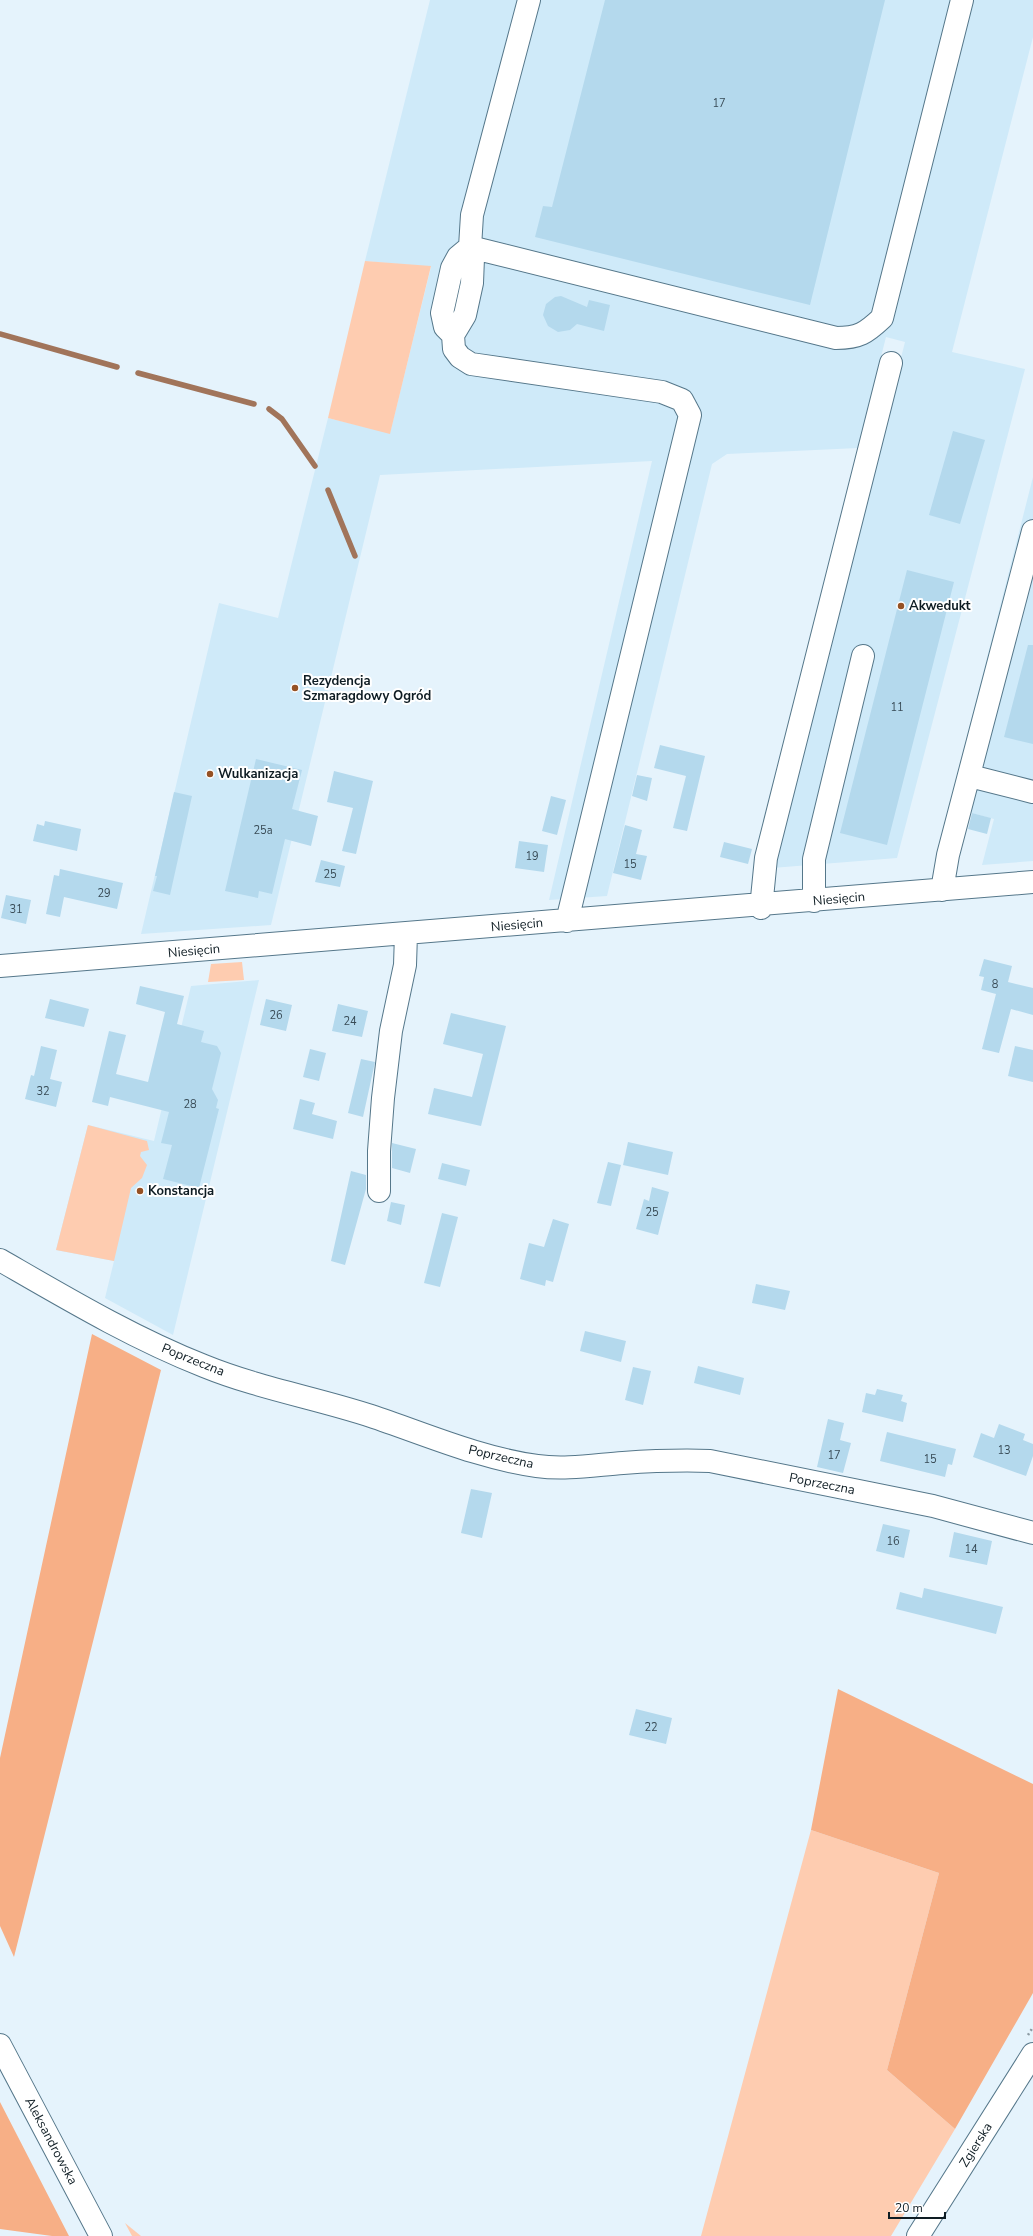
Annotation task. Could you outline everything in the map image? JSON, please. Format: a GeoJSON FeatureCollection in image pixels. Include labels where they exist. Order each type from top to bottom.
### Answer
{"type":"FeatureCollection","features":[{"type":"Feature","properties":{"kind":"street"},"geometry":{"type":"LineString","coordinates":[[529,0],[472,215],[470,246],[473,258],[472,283],[465,315],[453,335],[454,349],[460,357],[471,364],[662,392],[682,400],[690,415],[567,921]]}},
{"type":"Feature","properties":{"kind":"street"},"geometry":{"type":"LineString","coordinates":[[470,246],[836,338],[851,338],[868,332],[882,318],[962,0]]}},
{"type":"Feature","properties":{"kind":"street"},"geometry":{"type":"LineString","coordinates":[[761,907],[766,858],[891,363]]}},
{"type":"Feature","properties":{"kind":"street"},"geometry":{"type":"LineString","coordinates":[[942,890],[948,855],[970,776],[1033,531]]}},
{"type":"Feature","properties":{"kind":"street"},"geometry":{"type":"LineString","coordinates":[[814,901],[813,869],[816,852],[864,656]]}},
{"type":"Feature","properties":{"kind":"street"},"geometry":{"type":"LineString","coordinates":[[970,776],[1033,792]]}},
{"type":"Feature","properties":{"kind":"street","name":"Niesięcin"},"geometry":{"type":"LineString","coordinates":[[0,966],[761,907],[1033,882]]}},
{"type":"Feature","properties":{"kind":"street"},"geometry":{"type":"LineString","coordinates":[[379,1191],[379,1151],[382,1098],[391,1031],[405,965],[406,934]]}},
{"type":"Feature","properties":{"kind":"street","name":"Poprzeczna"},"geometry":{"type":"LineString","coordinates":[[0,1260],[152,1344],[205,1367],[248,1382],[356,1411],[434,1439],[490,1456],[537,1466],[576,1467],[673,1460],[710,1461],[933,1506],[1033,1533]]}},
{"type":"Feature","properties":{"kind":"street","name":"Aleksandrowska"},"geometry":{"type":"LineString","coordinates":[[0,2045],[101,2236]]}},
{"type":"Feature","properties":{"kind":"street","name":"Zgierska"},"geometry":{"type":"LineString","coordinates":[[918,2236],[1033,2054]]}},
{"type":"Feature","properties":{"kind":"shaded area"},"geometry":{"type":"Polygon","coordinates":[[[430,0],[1033,0],[1033,37],[952,352],[1025,369],[897,858],[772,868],[905,342],[886,337],[858,448],[727,454],[712,464],[607,896],[549,900],[652,461],[380,475],[271,925],[141,934],[219,603],[278,618],[328,418],[390,433],[431,267],[365,261],[430,0]]]}},
{"type":"Feature","properties":{"kind":"shaded area"},"geometry":{"type":"Polygon","coordinates":[[[365,261],[431,266],[390,434],[328,418],[365,261]]]}},
{"type":"Feature","properties":{"kind":"shaded area"},"geometry":{"type":"Polygon","coordinates":[[[1033,477],[1033,861],[982,865],[994,819],[949,807],[1033,477]]]}},
{"type":"Feature","properties":{"kind":"shaded area"},"geometry":{"type":"Polygon","coordinates":[[[242,962],[244,980],[208,982],[211,964],[242,962]]]}},
{"type":"Feature","properties":{"kind":"shaded area","name":"Konstancja"},"geometry":{"type":"Polygon","coordinates":[[[259,980],[173,1335],[105,1298],[114,1261],[56,1250],[88,1125],[154,1141],[191,986],[259,980]]]}},
{"type":"Feature","properties":{"kind":"shaded area"},"geometry":{"type":"Polygon","coordinates":[[[88,1125],[147,1141],[149,1150],[141,1152],[140,1156],[147,1165],[142,1178],[131,1188],[114,1261],[56,1250],[88,1125]]]}},
{"type":"Feature","properties":{"kind":"shaded area"},"geometry":{"type":"Polygon","coordinates":[[[92,1334],[161,1370],[14,1957],[0,1926],[0,1758],[92,1334]]]}},
{"type":"Feature","properties":{"kind":"shaded area"},"geometry":{"type":"Polygon","coordinates":[[[838,1689],[1033,1784],[1033,1993],[955,2129],[887,2070],[939,1873],[811,1830],[838,1689]]]}},
{"type":"Feature","properties":{"kind":"shaded area"},"geometry":{"type":"Polygon","coordinates":[[[811,1830],[939,1873],[887,2070],[955,2129],[891,2236],[701,2236],[811,1830]]]}},
{"type":"Feature","properties":{"kind":"shaded area"},"geometry":{"type":"Polygon","coordinates":[[[0,2102],[69,2236],[52,2236],[0,2229],[0,2102]]]}},
{"type":"Feature","properties":{"kind":"shaded area"},"geometry":{"type":"Polygon","coordinates":[[[125,2223],[141,2236],[132,2236],[125,2223]]]}},
{"type":"Feature","properties":{"kind":"building"},"geometry":{"type":"Polygon","coordinates":[[[605,0],[885,0],[810,305],[535,237],[543,206],[552,207],[605,0]]]}},
{"type":"Feature","properties":{"kind":"building"},"geometry":{"type":"Polygon","coordinates":[[[561,296],[587,307],[589,300],[610,305],[604,331],[577,324],[570,330],[558,332],[548,326],[543,315],[546,304],[555,297],[561,296]]]}},
{"type":"Feature","properties":{"kind":"building"},"geometry":{"type":"Polygon","coordinates":[[[953,431],[985,440],[960,524],[929,515],[953,431]]]}},
{"type":"Feature","properties":{"kind":"building"},"geometry":{"type":"Polygon","coordinates":[[[907,570],[954,582],[887,845],[840,833],[907,570]]]}},
{"type":"Feature","properties":{"kind":"building"},"geometry":{"type":"Polygon","coordinates":[[[1028,645],[1033,645],[1033,744],[1004,737],[1028,645]]]}},
{"type":"Feature","properties":{"kind":"building"},"geometry":{"type":"Polygon","coordinates":[[[660,745],[705,756],[687,831],[673,828],[686,776],[654,768],[660,745]]]}},
{"type":"Feature","properties":{"kind":"building"},"geometry":{"type":"Polygon","coordinates":[[[256,759],[302,770],[292,809],[318,816],[311,846],[285,839],[272,894],[259,891],[258,898],[225,891],[256,759]]]}},
{"type":"Feature","properties":{"kind":"building"},"geometry":{"type":"Polygon","coordinates":[[[334,771],[373,781],[356,854],[342,851],[353,808],[327,802],[334,771]]]}},
{"type":"Feature","properties":{"kind":"building"},"geometry":{"type":"Polygon","coordinates":[[[637,775],[652,778],[647,801],[632,796],[637,775]]]}},
{"type":"Feature","properties":{"kind":"building"},"geometry":{"type":"Polygon","coordinates":[[[174,792],[192,796],[170,895],[153,891],[174,792]]]}},
{"type":"Feature","properties":{"kind":"building"},"geometry":{"type":"Polygon","coordinates":[[[551,796],[566,800],[557,835],[542,831],[551,796]]]}},
{"type":"Feature","properties":{"kind":"building"},"geometry":{"type":"Polygon","coordinates":[[[972,813],[991,818],[987,834],[968,829],[972,813]]]}},
{"type":"Feature","properties":{"kind":"building"},"geometry":{"type":"Polygon","coordinates":[[[45,821],[81,829],[77,851],[33,841],[37,824],[44,826],[45,821]]]}},
{"type":"Feature","properties":{"kind":"building"},"geometry":{"type":"Polygon","coordinates":[[[625,825],[642,830],[636,854],[647,856],[641,880],[613,873],[625,825]]]}},
{"type":"Feature","properties":{"kind":"building"},"geometry":{"type":"Polygon","coordinates":[[[519,841],[548,845],[544,872],[515,868],[519,841]]]}},
{"type":"Feature","properties":{"kind":"building"},"geometry":{"type":"Polygon","coordinates":[[[724,842],[752,849],[748,864],[720,857],[724,842]]]}},
{"type":"Feature","properties":{"kind":"building"},"geometry":{"type":"Polygon","coordinates":[[[321,860],[345,866],[340,887],[315,882],[321,860]]]}},
{"type":"Feature","properties":{"kind":"building"},"geometry":{"type":"Polygon","coordinates":[[[60,869],[123,883],[117,909],[64,897],[60,917],[46,914],[54,875],[59,876],[60,869]]]}},
{"type":"Feature","properties":{"kind":"building"},"geometry":{"type":"Polygon","coordinates":[[[6,895],[31,900],[26,924],[1,918],[6,895]]]}},
{"type":"Feature","properties":{"kind":"building"},"geometry":{"type":"Polygon","coordinates":[[[984,959],[1012,966],[1008,982],[1033,988],[1033,1015],[1011,1009],[999,1053],[982,1049],[996,994],[981,990],[984,977],[979,976],[984,959]]]}},
{"type":"Feature","properties":{"kind":"building"},"geometry":{"type":"Polygon","coordinates":[[[140,986],[184,996],[177,1024],[204,1031],[201,1042],[217,1046],[221,1053],[212,1089],[218,1100],[216,1108],[219,1109],[199,1188],[163,1179],[172,1145],[161,1143],[169,1112],[110,1097],[108,1106],[92,1102],[109,1031],[126,1035],[116,1074],[148,1082],[165,1012],[136,1004],[140,986]]]}},
{"type":"Feature","properties":{"kind":"building"},"geometry":{"type":"Polygon","coordinates":[[[50,999],[89,1009],[84,1027],[45,1018],[50,999]]]}},
{"type":"Feature","properties":{"kind":"building"},"geometry":{"type":"Polygon","coordinates":[[[266,999],[292,1005],[286,1031],[260,1025],[266,999]]]}},
{"type":"Feature","properties":{"kind":"building"},"geometry":{"type":"Polygon","coordinates":[[[338,1004],[368,1011],[362,1037],[332,1031],[338,1004]]]}},
{"type":"Feature","properties":{"kind":"building"},"geometry":{"type":"Polygon","coordinates":[[[451,1013],[506,1026],[481,1126],[428,1114],[434,1088],[472,1097],[483,1054],[443,1044],[451,1013]]]}},
{"type":"Feature","properties":{"kind":"building"},"geometry":{"type":"Polygon","coordinates":[[[41,1046],[57,1050],[50,1079],[62,1082],[56,1107],[25,1099],[31,1075],[34,1076],[41,1046]]]}},
{"type":"Feature","properties":{"kind":"building"},"geometry":{"type":"Polygon","coordinates":[[[1015,1046],[1033,1050],[1033,1082],[1008,1076],[1015,1046]]]}},
{"type":"Feature","properties":{"kind":"building"},"geometry":{"type":"Polygon","coordinates":[[[310,1049],[326,1053],[319,1081],[303,1077],[310,1049]]]}},
{"type":"Feature","properties":{"kind":"building"},"geometry":{"type":"Polygon","coordinates":[[[361,1059],[375,1062],[363,1117],[348,1113],[361,1059]]]}},
{"type":"Feature","properties":{"kind":"building"},"geometry":{"type":"Polygon","coordinates":[[[300,1099],[315,1103],[312,1114],[337,1121],[333,1139],[293,1129],[300,1099]]]}},
{"type":"Feature","properties":{"kind":"building"},"geometry":{"type":"Polygon","coordinates":[[[628,1142],[673,1152],[668,1175],[623,1165],[628,1142]]]}},
{"type":"Feature","properties":{"kind":"building"},"geometry":{"type":"Polygon","coordinates":[[[392,1143],[416,1149],[410,1173],[392,1168],[392,1143]]]}},
{"type":"Feature","properties":{"kind":"building"},"geometry":{"type":"Polygon","coordinates":[[[608,1162],[621,1165],[611,1206],[597,1203],[608,1162]]]}},
{"type":"Feature","properties":{"kind":"building"},"geometry":{"type":"Polygon","coordinates":[[[442,1163],[470,1170],[466,1186],[438,1179],[442,1163]]]}},
{"type":"Feature","properties":{"kind":"building"},"geometry":{"type":"Polygon","coordinates":[[[351,1171],[366,1175],[366,1189],[345,1265],[331,1261],[351,1171]]]}},
{"type":"Feature","properties":{"kind":"building"},"geometry":{"type":"Polygon","coordinates":[[[652,1187],[669,1192],[658,1235],[636,1229],[644,1199],[649,1201],[652,1187]]]}},
{"type":"Feature","properties":{"kind":"building"},"geometry":{"type":"Polygon","coordinates":[[[391,1202],[405,1205],[401,1225],[387,1221],[391,1202]]]}},
{"type":"Feature","properties":{"kind":"building"},"geometry":{"type":"Polygon","coordinates":[[[442,1213],[458,1217],[440,1287],[424,1283],[442,1213]]]}},
{"type":"Feature","properties":{"kind":"building"},"geometry":{"type":"Polygon","coordinates":[[[553,1219],[569,1224],[553,1282],[546,1280],[545,1286],[520,1279],[529,1243],[544,1247],[553,1219]]]}},
{"type":"Feature","properties":{"kind":"building"},"geometry":{"type":"Polygon","coordinates":[[[756,1284],[790,1291],[785,1310],[752,1303],[756,1284]]]}},
{"type":"Feature","properties":{"kind":"building"},"geometry":{"type":"Polygon","coordinates":[[[585,1331],[626,1341],[621,1362],[580,1351],[585,1331]]]}},
{"type":"Feature","properties":{"kind":"building"},"geometry":{"type":"Polygon","coordinates":[[[698,1366],[744,1378],[740,1395],[694,1383],[698,1366]]]}},
{"type":"Feature","properties":{"kind":"building"},"geometry":{"type":"Polygon","coordinates":[[[633,1367],[651,1371],[643,1405],[625,1400],[633,1367]]]}},
{"type":"Feature","properties":{"kind":"building"},"geometry":{"type":"Polygon","coordinates":[[[877,1389],[903,1395],[901,1401],[907,1403],[903,1422],[862,1412],[866,1393],[875,1395],[877,1389]]]}},
{"type":"Feature","properties":{"kind":"building"},"geometry":{"type":"Polygon","coordinates":[[[828,1419],[844,1423],[840,1440],[851,1443],[843,1473],[817,1467],[828,1419]]]}},
{"type":"Feature","properties":{"kind":"building"},"geometry":{"type":"Polygon","coordinates":[[[999,1424],[1025,1434],[1023,1440],[1033,1444],[1033,1456],[1026,1476],[973,1457],[981,1433],[994,1438],[999,1424]]]}},
{"type":"Feature","properties":{"kind":"building"},"geometry":{"type":"Polygon","coordinates":[[[887,1432],[956,1449],[952,1465],[948,1464],[945,1477],[880,1461],[887,1432]]]}},
{"type":"Feature","properties":{"kind":"building"},"geometry":{"type":"Polygon","coordinates":[[[471,1489],[492,1493],[482,1538],[461,1533],[471,1489]]]}},
{"type":"Feature","properties":{"kind":"building"},"geometry":{"type":"Polygon","coordinates":[[[883,1524],[910,1530],[904,1558],[876,1551],[883,1524]]]}},
{"type":"Feature","properties":{"kind":"building"},"geometry":{"type":"Polygon","coordinates":[[[954,1532],[992,1541],[987,1565],[949,1557],[954,1532]]]}},
{"type":"Feature","properties":{"kind":"building"},"geometry":{"type":"Polygon","coordinates":[[[924,1588],[1003,1607],[996,1634],[896,1609],[900,1592],[922,1598],[924,1588]]]}},
{"type":"Feature","properties":{"kind":"building"},"geometry":{"type":"Polygon","coordinates":[[[636,1709],[672,1718],[666,1744],[629,1735],[636,1709]]]}},
{"type":"Feature","properties":{"kind":"waterway"},"geometry":{"type":"LineString","coordinates":[[0,334],[117,367]]}},
{"type":"Feature","properties":{"kind":"waterway"},"geometry":{"type":"LineString","coordinates":[[138,373],[254,404]]}},
{"type":"Feature","properties":{"kind":"waterway"},"geometry":{"type":"LineString","coordinates":[[269,409],[282,419],[315,466]]}},
{"type":"Feature","properties":{"kind":"waterway"},"geometry":{"type":"LineString","coordinates":[[328,490],[355,556]]}},
{"type":"Feature","properties":{"kind":"place","name":"Akwedukt"},"geometry":{"type":"Point","coordinates":[901,606]}},
{"type":"Feature","properties":{"kind":"place","name":"Rezydencja Szmaragdowy Ogród"},"geometry":{"type":"Point","coordinates":[295,688]}},
{"type":"Feature","properties":{"kind":"place","name":"Wulkanizacja"},"geometry":{"type":"Point","coordinates":[210,774]}},
{"type":"Feature","properties":{"kind":"place","name":"Konstancja"},"geometry":{"type":"Point","coordinates":[140,1191]}}]}
